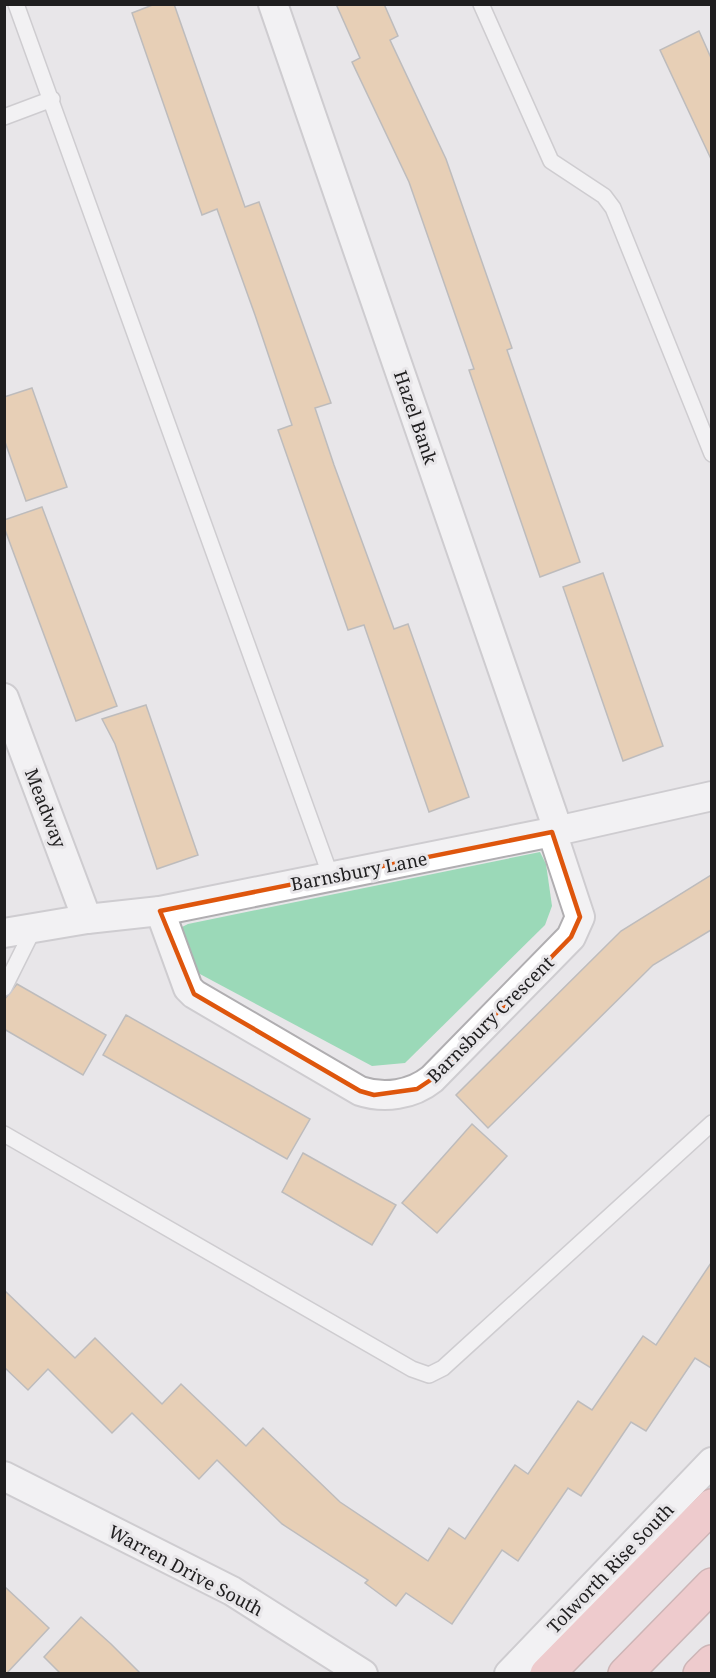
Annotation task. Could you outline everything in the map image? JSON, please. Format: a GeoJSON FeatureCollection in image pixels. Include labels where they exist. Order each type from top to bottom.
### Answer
{"type":"FeatureCollection","features":[{"type":"Feature","properties":{"kind":"highway","name":"Tolworth Rise South"},"geometry":{"type":"LineString","coordinates":[[547,1674],[686,1533],[711,1504]]}},
{"type":"Feature","properties":{"kind":"highway"},"geometry":{"type":"LineString","coordinates":[[625,1674],[711,1585]]}},
{"type":"Feature","properties":{"kind":"highway"},"geometry":{"type":"LineString","coordinates":[[700,1674],[711,1662]]}},
{"type":"Feature","properties":{"kind":"street","name":"Hazel Bank"},"geometry":{"type":"LineString","coordinates":[[273,4],[555,831]]}},
{"type":"Feature","properties":{"kind":"street","name":"Meadway"},"geometry":{"type":"LineString","coordinates":[[4,698],[87,919]]}},
{"type":"Feature","properties":{"kind":"street","name":"Barnsbury Lane"},"geometry":{"type":"LineString","coordinates":[[4,933],[87,919],[160,911],[555,831],[711,796]]}},
{"type":"Feature","properties":{"kind":"street","name":"Barnsbury Crescent"},"geometry":{"type":"LineString","coordinates":[[160,911],[188,988],[194,994],[360,1091],[383,1096],[400,1093],[417,1089],[432,1079],[571,937],[580,917],[555,831]]}},
{"type":"Feature","properties":{"kind":"street","name":"Tolworth Rise South"},"geometry":{"type":"LineString","coordinates":[[509,1674],[711,1462]]}},
{"type":"Feature","properties":{"kind":"street","name":"Warren Drive South"},"geometry":{"type":"LineString","coordinates":[[4,1476],[232,1591],[363,1674]]}},
{"type":"Feature","properties":{"kind":"lane"},"geometry":{"type":"LineString","coordinates":[[16,4],[331,877]]}},
{"type":"Feature","properties":{"kind":"lane"},"geometry":{"type":"LineString","coordinates":[[481,4],[551,162],[604,196],[613,208],[711,454]]}},
{"type":"Feature","properties":{"kind":"lane"},"geometry":{"type":"LineString","coordinates":[[4,117],[52,99]]}},
{"type":"Feature","properties":{"kind":"lane"},"geometry":{"type":"LineString","coordinates":[[4,988],[34,928]]}},
{"type":"Feature","properties":{"kind":"lane"},"geometry":{"type":"LineString","coordinates":[[4,1134],[412,1369],[429,1375],[443,1368],[711,1123]]}},
{"type":"Feature","properties":{"kind":"highlighted area"},"geometry":{"type":"Polygon","coordinates":[[[552,832],[580,917],[571,937],[432,1079],[417,1089],[374,1095],[360,1091],[194,994],[160,911],[552,832]]]}},
{"type":"Feature","properties":{"kind":"green space"},"geometry":{"type":"Polygon","coordinates":[[[540,852],[546,864],[552,906],[545,925],[405,1063],[372,1066],[198,973],[189,963],[182,927],[188,924],[540,852]]]}},
{"type":"Feature","properties":{"kind":"building"},"geometry":{"type":"Polygon","coordinates":[[[155,4],[174,4],[245,207],[259,202],[331,403],[315,408],[334,465],[394,629],[408,624],[469,797],[429,812],[364,625],[348,630],[278,430],[292,425],[255,315],[217,209],[202,215],[132,13],[155,4]]]}},
{"type":"Feature","properties":{"kind":"building"},"geometry":{"type":"Polygon","coordinates":[[[336,4],[384,4],[398,36],[390,40],[446,159],[512,348],[507,350],[580,562],[540,577],[469,370],[474,369],[409,182],[352,62],[360,58],[336,4]]]}},
{"type":"Feature","properties":{"kind":"building"},"geometry":{"type":"Polygon","coordinates":[[[699,31],[711,58],[711,159],[660,50],[699,31]]]}},
{"type":"Feature","properties":{"kind":"building"},"geometry":{"type":"Polygon","coordinates":[[[32,388],[67,487],[26,501],[4,439],[4,397],[32,388]]]}},
{"type":"Feature","properties":{"kind":"building"},"geometry":{"type":"Polygon","coordinates":[[[42,507],[117,706],[76,721],[4,527],[4,520],[42,507]]]}},
{"type":"Feature","properties":{"kind":"building"},"geometry":{"type":"Polygon","coordinates":[[[603,573],[663,746],[623,761],[563,587],[603,573]]]}},
{"type":"Feature","properties":{"kind":"building"},"geometry":{"type":"Polygon","coordinates":[[[146,705],[198,855],[157,869],[115,744],[102,719],[146,705]]]}},
{"type":"Feature","properties":{"kind":"building"},"geometry":{"type":"Polygon","coordinates":[[[711,875],[711,930],[653,965],[488,1128],[456,1095],[621,931],[711,875]]]}},
{"type":"Feature","properties":{"kind":"building"},"geometry":{"type":"Polygon","coordinates":[[[17,984],[106,1035],[83,1075],[4,1029],[4,1000],[17,984]]]}},
{"type":"Feature","properties":{"kind":"building"},"geometry":{"type":"Polygon","coordinates":[[[126,1015],[310,1119],[287,1159],[103,1055],[126,1015]]]}},
{"type":"Feature","properties":{"kind":"building"},"geometry":{"type":"Polygon","coordinates":[[[472,1124],[507,1156],[437,1233],[402,1203],[472,1124]]]}},
{"type":"Feature","properties":{"kind":"building"},"geometry":{"type":"Polygon","coordinates":[[[303,1153],[396,1205],[372,1245],[282,1192],[303,1153]]]}},
{"type":"Feature","properties":{"kind":"building"},"geometry":{"type":"Polygon","coordinates":[[[711,1263],[711,1368],[695,1358],[646,1431],[631,1422],[581,1496],[568,1488],[518,1561],[502,1550],[452,1624],[406,1593],[396,1606],[365,1583],[368,1580],[282,1524],[217,1460],[199,1479],[132,1413],[112,1433],[48,1369],[28,1390],[4,1367],[4,1290],[75,1358],[95,1338],[162,1404],[181,1384],[246,1446],[263,1428],[340,1502],[428,1561],[449,1528],[465,1539],[515,1465],[528,1474],[578,1401],[592,1410],[643,1336],[656,1345],[711,1263]]]}},
{"type":"Feature","properties":{"kind":"building"},"geometry":{"type":"Polygon","coordinates":[[[4,1586],[49,1628],[6,1674],[4,1674],[4,1586]]]}},
{"type":"Feature","properties":{"kind":"building"},"geometry":{"type":"Polygon","coordinates":[[[81,1617],[141,1674],[61,1674],[44,1657],[81,1617]]]}}]}
